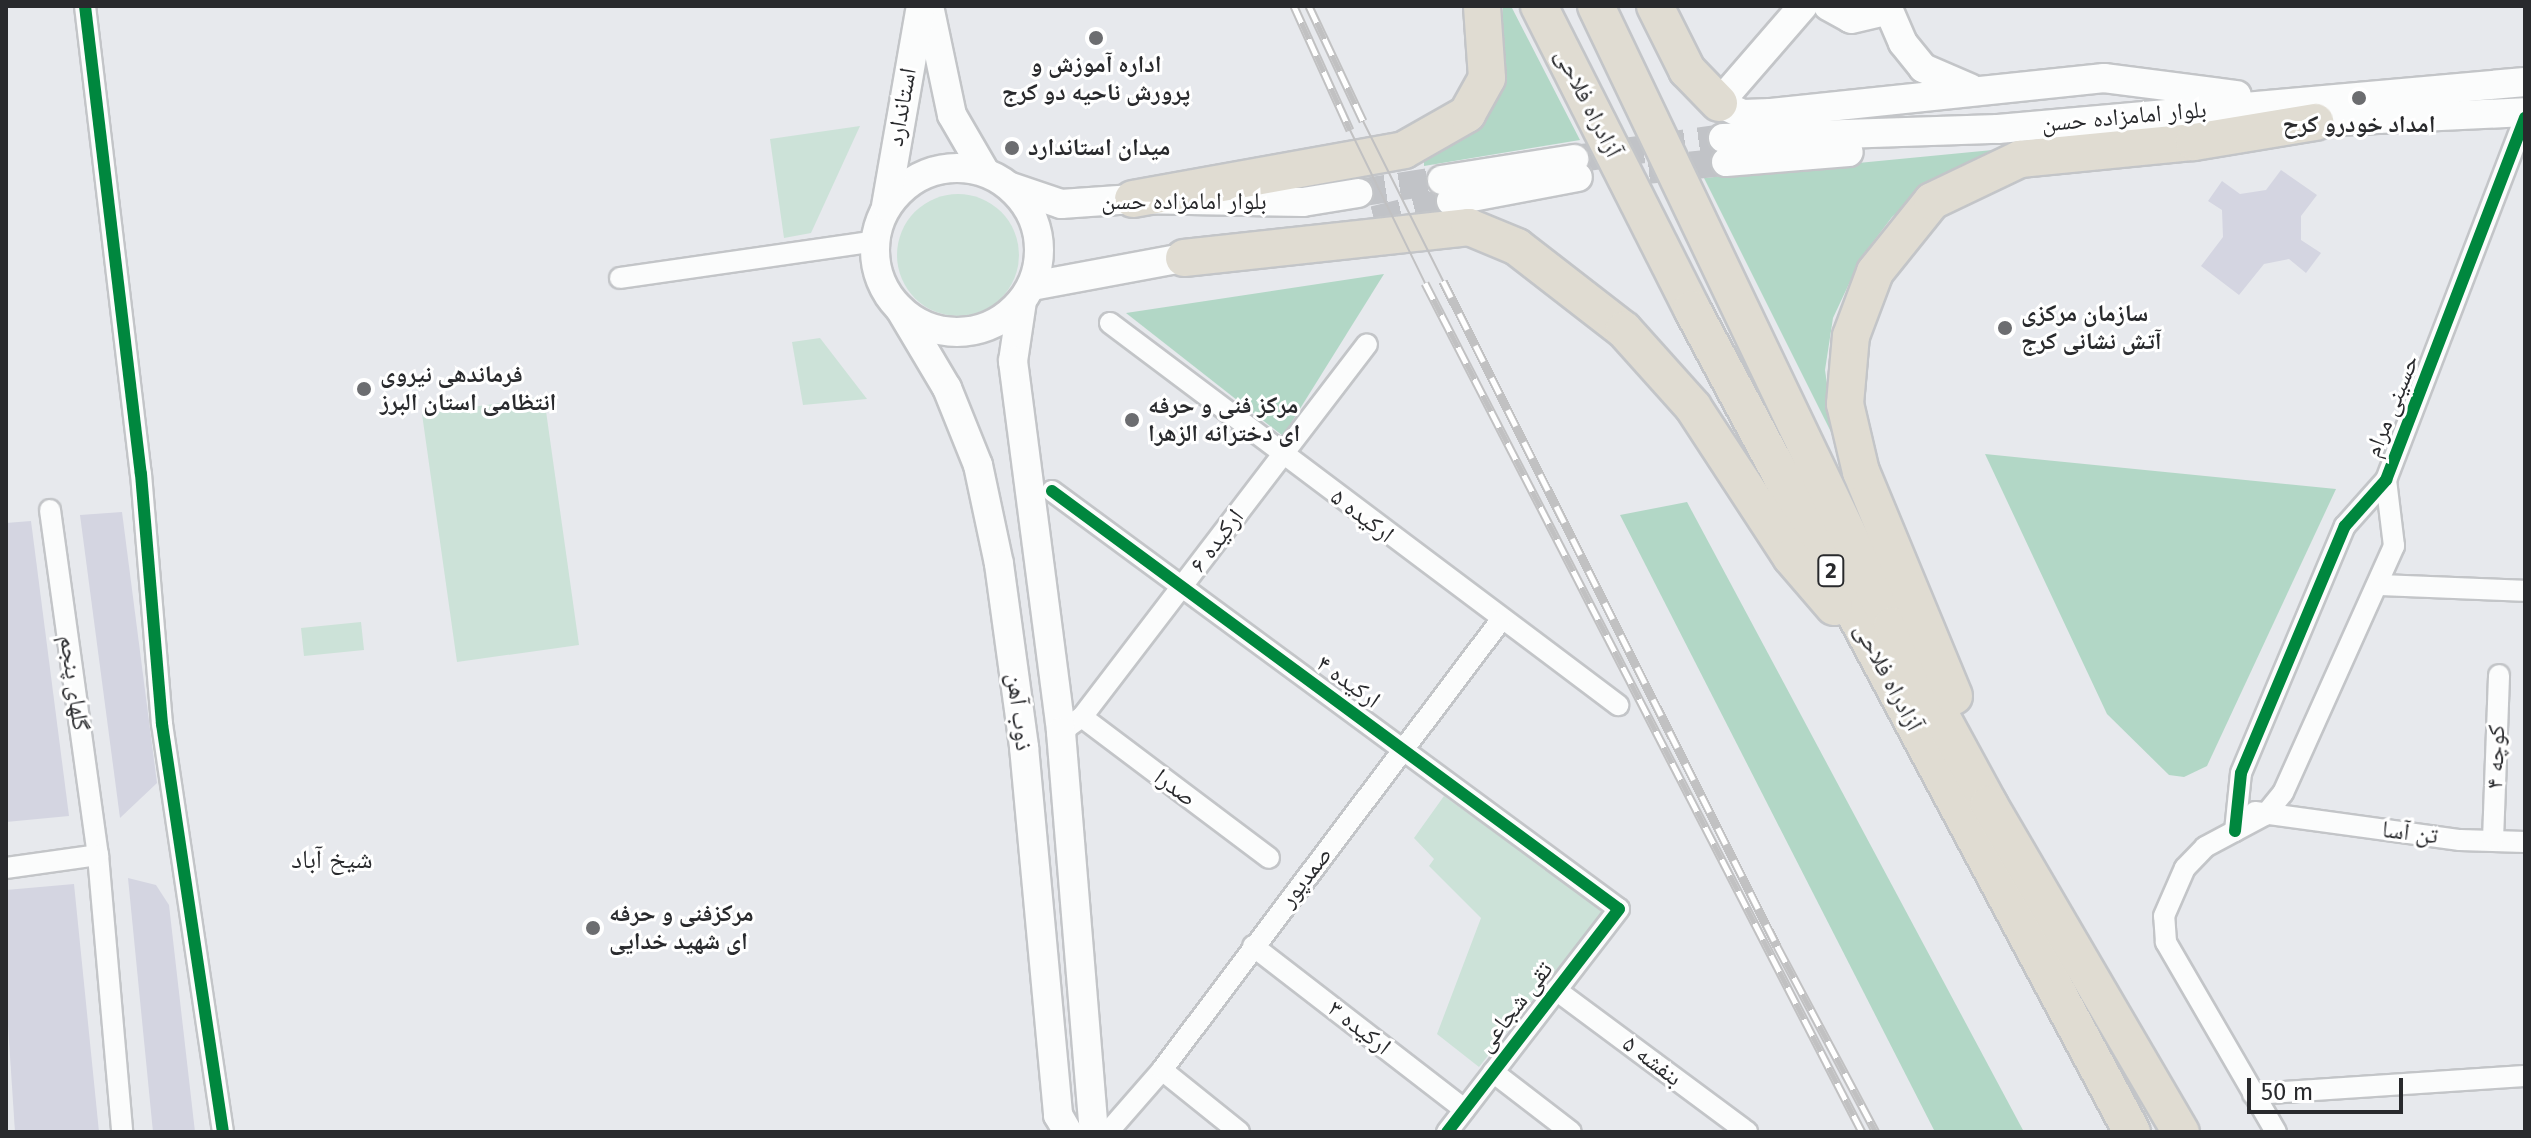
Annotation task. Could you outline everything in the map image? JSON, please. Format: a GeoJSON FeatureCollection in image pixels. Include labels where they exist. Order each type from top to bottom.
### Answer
{"type":"FeatureCollection","features":[{"type":"Feature","properties":{"kind":"highway"},"geometry":{"type":"LineString","coordinates":[[1133,199],[1404,150],[1467,114],[1487,78],[1482,6]]}},
{"type":"Feature","properties":{"kind":"highway","name":"آزادراه فلاحی"},"geometry":{"type":"LineString","coordinates":[[1539,6],[1879,661],[2132,1132]]}},
{"type":"Feature","properties":{"kind":"highway","name":"آزادراه فلاحی"},"geometry":{"type":"LineString","coordinates":[[1596,6],[1885,613],[1989,804],[2181,1132]]}},
{"type":"Feature","properties":{"kind":"highway"},"geometry":{"type":"LineString","coordinates":[[1655,6],[1687,70],[1719,103]]}},
{"type":"Feature","properties":{"kind":"highway"},"geometry":{"type":"LineString","coordinates":[[1989,804],[1957,702],[1861,472],[1845,404],[1851,336],[1875,272],[1932,201],[2020,159],[2194,142],[2315,122]]}},
{"type":"Feature","properties":{"kind":"highway"},"geometry":{"type":"LineString","coordinates":[[1184,258],[1469,227],[1517,247],[1624,330],[1693,407],[1791,557],[1879,661]]}},
{"type":"Feature","properties":{"kind":"main road","name":"استاندارد"},"geometry":{"type":"LineString","coordinates":[[886,208],[921,6]]}},
{"type":"Feature","properties":{"kind":"main road","name":"استاندارد"},"geometry":{"type":"LineString","coordinates":[[929,6],[952,115],[985,172]]}},
{"type":"Feature","properties":{"kind":"main road"},"geometry":{"type":"LineString","coordinates":[[1803,6],[1719,103],[1743,114],[1771,113],[1974,89],[2104,78],[2282,104]]}},
{"type":"Feature","properties":{"kind":"main road"},"geometry":{"type":"LineString","coordinates":[[1828,6],[1851,19],[1887,9],[1923,68],[1974,89]]}},
{"type":"Feature","properties":{"kind":"main road","name":"بلوار امامزاده حسن"},"geometry":{"type":"LineString","coordinates":[[2525,82],[1724,150],[2525,112]]}},
{"type":"Feature","properties":{"kind":"main road"},"geometry":{"type":"LineString","coordinates":[[957,167],[985,172],[1011,187],[1029,208],[1038,233],[1040,260],[1027,294],[990,325],[949,332],[923,325],[900,309],[884,287],[876,241],[886,208],[904,186],[929,172],[957,167]]}},
{"type":"Feature","properties":{"kind":"main road"},"geometry":{"type":"LineString","coordinates":[[1447,190],[1576,168]]}},
{"type":"Feature","properties":{"kind":"main road","name":"بلوار امامزاده حسن"},"geometry":{"type":"LineString","coordinates":[[1011,187],[1061,204],[1133,199],[1303,202],[1358,193]]}},
{"type":"Feature","properties":{"kind":"main road","name":"بلوار امامزاده حسن"},"geometry":{"type":"LineString","coordinates":[[1027,294],[1184,258],[1374,220]]}},
{"type":"Feature","properties":{"kind":"main road","name":"ذوب آهن"},"geometry":{"type":"LineString","coordinates":[[1027,294],[1013,361],[1071,724],[1094,1132]]}},
{"type":"Feature","properties":{"kind":"main road","name":"ذوب آهن"},"geometry":{"type":"LineString","coordinates":[[900,309],[947,388],[978,465],[999,564],[1024,747],[1058,1115],[1068,1132]]}},
{"type":"Feature","properties":{"kind":"main road"},"geometry":{"type":"LineString","coordinates":[[1024,747],[1071,724]]}},
{"type":"Feature","properties":{"kind":"street"},"geometry":{"type":"LineString","coordinates":[[85,6],[121,288],[162,724],[223,1132]]}},
{"type":"Feature","properties":{"kind":"street","name":"حسینی مرام"},"geometry":{"type":"LineString","coordinates":[[2386,480],[2394,546],[2378,585],[2283,793],[2265,815],[2235,831],[2234,805],[2241,773],[2345,526],[2386,480],[2525,118]]}},
{"type":"Feature","properties":{"kind":"street"},"geometry":{"type":"LineString","coordinates":[[620,278],[876,241]]}},
{"type":"Feature","properties":{"kind":"street","name":"ارکیده ۵"},"geometry":{"type":"LineString","coordinates":[[1110,323],[1281,456],[1618,705]]}},
{"type":"Feature","properties":{"kind":"street","name":"ارکیده ۶"},"geometry":{"type":"LineString","coordinates":[[1071,724],[1182,588],[1367,344]]}},
{"type":"Feature","properties":{"kind":"street","name":"ارکیده ۴"},"geometry":{"type":"LineString","coordinates":[[1052,491],[1619,909]]}},
{"type":"Feature","properties":{"kind":"street","name":"گلهای پنجم"},"geometry":{"type":"LineString","coordinates":[[50,510],[98,855],[122,1132]]}},
{"type":"Feature","properties":{"kind":"street"},"geometry":{"type":"LineString","coordinates":[[2378,585],[2525,591]]}},
{"type":"Feature","properties":{"kind":"street","name":"صمدپور"},"geometry":{"type":"LineString","coordinates":[[1108,1132],[1162,1070],[1501,620]]}},
{"type":"Feature","properties":{"kind":"street","name":"کوچه ۴"},"geometry":{"type":"LineString","coordinates":[[2493,840],[2499,675]]}},
{"type":"Feature","properties":{"kind":"street","name":"صدرا"},"geometry":{"type":"LineString","coordinates":[[1071,724],[1269,858]]}},
{"type":"Feature","properties":{"kind":"street","name":"تن آسا"},"geometry":{"type":"LineString","coordinates":[[2234,805],[2265,815],[2525,842]]}},
{"type":"Feature","properties":{"kind":"street"},"geometry":{"type":"LineString","coordinates":[[2235,831],[2205,847],[2185,868],[2164,916],[2166,942],[2276,1132]]}},
{"type":"Feature","properties":{"kind":"street"},"geometry":{"type":"LineString","coordinates":[[6,868],[98,855]]}},
{"type":"Feature","properties":{"kind":"street","name":"تقی شجاعی"},"geometry":{"type":"LineString","coordinates":[[1447,1132],[1619,909]]}},
{"type":"Feature","properties":{"kind":"street","name":"ارکیده ۳"},"geometry":{"type":"LineString","coordinates":[[1253,946],[1464,1109]]}},
{"type":"Feature","properties":{"kind":"street","name":"بنفشه ۵"},"geometry":{"type":"LineString","coordinates":[[1556,990],[1747,1132]]}},
{"type":"Feature","properties":{"kind":"street"},"geometry":{"type":"LineString","coordinates":[[1162,1070],[1239,1132]]}},
{"type":"Feature","properties":{"kind":"street"},"geometry":{"type":"LineString","coordinates":[[1493,1072],[1571,1132]]}},
{"type":"Feature","properties":{"kind":"street"},"geometry":{"type":"LineString","coordinates":[[2253,1094],[2525,1076]]}},
{"type":"Feature","properties":{"kind":"green space"},"geometry":{"type":"Polygon","coordinates":[[[1503,6],[1511,6],[1580,140],[1424,166],[1424,155],[1500,52],[1503,6]]]}},
{"type":"Feature","properties":{"kind":"green space"},"geometry":{"type":"Polygon","coordinates":[[[860,126],[811,233],[784,238],[770,139],[860,126]]]}},
{"type":"Feature","properties":{"kind":"green space"},"geometry":{"type":"Polygon","coordinates":[[[2003,149],[1938,178],[1892,217],[1861,258],[1833,318],[1825,370],[1835,440],[1704,178],[2003,149]]]}},
{"type":"Feature","properties":{"kind":"green space"},"geometry":{"type":"Polygon","coordinates":[[[958,194],[981,198],[1001,212],[1015,232],[1019,255],[1015,278],[1001,298],[981,312],[958,316],[935,312],[915,298],[901,278],[897,255],[901,232],[915,212],[935,198],[958,194]]]}},
{"type":"Feature","properties":{"kind":"green space"},"geometry":{"type":"Polygon","coordinates":[[[1384,274],[1283,436],[1126,313],[1384,274]]]}},
{"type":"Feature","properties":{"kind":"green space"},"geometry":{"type":"Polygon","coordinates":[[[820,338],[867,399],[803,405],[792,342],[820,338]]]}},
{"type":"Feature","properties":{"kind":"green space"},"geometry":{"type":"Polygon","coordinates":[[[544,397],[579,645],[457,662],[422,414],[544,397]]]}},
{"type":"Feature","properties":{"kind":"green space"},"geometry":{"type":"Polygon","coordinates":[[[1985,454],[2336,489],[2207,766],[2184,777],[2169,775],[2107,714],[1985,454]]]}},
{"type":"Feature","properties":{"kind":"green space"},"geometry":{"type":"Polygon","coordinates":[[[1687,502],[2024,1132],[1935,1132],[1620,515],[1687,502]]]}},
{"type":"Feature","properties":{"kind":"green space"},"geometry":{"type":"Polygon","coordinates":[[[361,622],[364,650],[304,656],[301,628],[361,622]]]}},
{"type":"Feature","properties":{"kind":"green space"},"geometry":{"type":"Polygon","coordinates":[[[1444,796],[1603,911],[1479,1067],[1437,1034],[1481,918],[1429,866],[1434,859],[1414,838],[1444,796]]]}},
{"type":"Feature","properties":{"kind":"building"},"geometry":{"type":"Polygon","coordinates":[[[2281,170],[2317,195],[2301,216],[2301,240],[2321,253],[2306,273],[2289,259],[2264,264],[2239,295],[2201,266],[2223,237],[2222,210],[2208,201],[2222,181],[2240,194],[2266,190],[2281,170]]]}},
{"type":"Feature","properties":{"kind":"building"},"geometry":{"type":"Polygon","coordinates":[[[122,512],[157,783],[120,818],[80,515],[122,512]]]}},
{"type":"Feature","properties":{"kind":"building"},"geometry":{"type":"Polygon","coordinates":[[[31,521],[69,816],[6,822],[6,523],[31,521]]]}},
{"type":"Feature","properties":{"kind":"building"},"geometry":{"type":"Polygon","coordinates":[[[128,878],[156,885],[169,905],[195,1132],[153,1132],[128,878]]]}},
{"type":"Feature","properties":{"kind":"building"},"geometry":{"type":"Polygon","coordinates":[[[74,884],[99,1132],[15,1132],[6,995],[6,890],[74,884]]]}},
{"type":"Feature","properties":{"kind":"tunnel"},"geometry":{"type":"LineString","coordinates":[[1574,159],[1723,138]]}},
{"type":"Feature","properties":{"kind":"tunnel"},"geometry":{"type":"LineString","coordinates":[[1607,174],[1726,162]]}},
{"type":"Feature","properties":{"kind":"tunnel"},"geometry":{"type":"LineString","coordinates":[[1358,193],[1442,180]]}},
{"type":"Feature","properties":{"kind":"tunnel"},"geometry":{"type":"LineString","coordinates":[[1374,220],[1451,201]]}},
{"type":"Feature","properties":{"kind":"tram line"},"geometry":{"type":"LineString","coordinates":[[1363,121],[1443,281]]}},
{"type":"Feature","properties":{"kind":"tram line"},"geometry":{"type":"LineString","coordinates":[[1350,130],[1425,283]]}},
{"type":"Feature","properties":{"kind":"railway"},"geometry":{"type":"LineString","coordinates":[[1294,6],[1350,130]]}},
{"type":"Feature","properties":{"kind":"railway"},"geometry":{"type":"LineString","coordinates":[[1309,6],[1363,121]]}},
{"type":"Feature","properties":{"kind":"railway"},"geometry":{"type":"LineString","coordinates":[[1443,281],[1777,946],[1876,1132]]}},
{"type":"Feature","properties":{"kind":"railway"},"geometry":{"type":"LineString","coordinates":[[1425,283],[1862,1132]]}},
{"type":"Feature","properties":{"kind":"cycle path"},"geometry":{"type":"LineString","coordinates":[[85,6],[141,474],[162,724],[223,1132]]}},
{"type":"Feature","properties":{"kind":"cycle path"},"geometry":{"type":"LineString","coordinates":[[2235,831],[2241,773],[2345,526],[2386,480],[2525,118]]}},
{"type":"Feature","properties":{"kind":"cycle path"},"geometry":{"type":"LineString","coordinates":[[1052,491],[1619,909],[1447,1132]]}},
{"type":"Feature","properties":{"kind":"place","name":"اداره آموزش و پرورش ناحیه دو کرج"},"geometry":{"type":"Point","coordinates":[1096,38]}},
{"type":"Feature","properties":{"kind":"place","name":"امداد خودرو کرح"},"geometry":{"type":"Point","coordinates":[2359,98]}},
{"type":"Feature","properties":{"kind":"place","name":"میدان استاندارد"},"geometry":{"type":"Point","coordinates":[1012,148]}},
{"type":"Feature","properties":{"kind":"place","name":"سازمان مرکزی آتش نشانی کرج"},"geometry":{"type":"Point","coordinates":[2005,328]}},
{"type":"Feature","properties":{"kind":"place","name":"فرماندهی نیروی انتظامی استان البرز"},"geometry":{"type":"Point","coordinates":[364,389]}},
{"type":"Feature","properties":{"kind":"place","name":"مرکز فنی و حرفه ای دخترانه الزهرا"},"geometry":{"type":"Point","coordinates":[1132,420]}},
{"type":"Feature","properties":{"kind":"place","name":"مرکزفنی و حرفه ای شهید خدایی"},"geometry":{"type":"Point","coordinates":[593,928]}},
{"type":"Feature","properties":{"kind":"district","name":"شیخ آباد"},"geometry":{"type":"Point","coordinates":[332,860]}}]}
